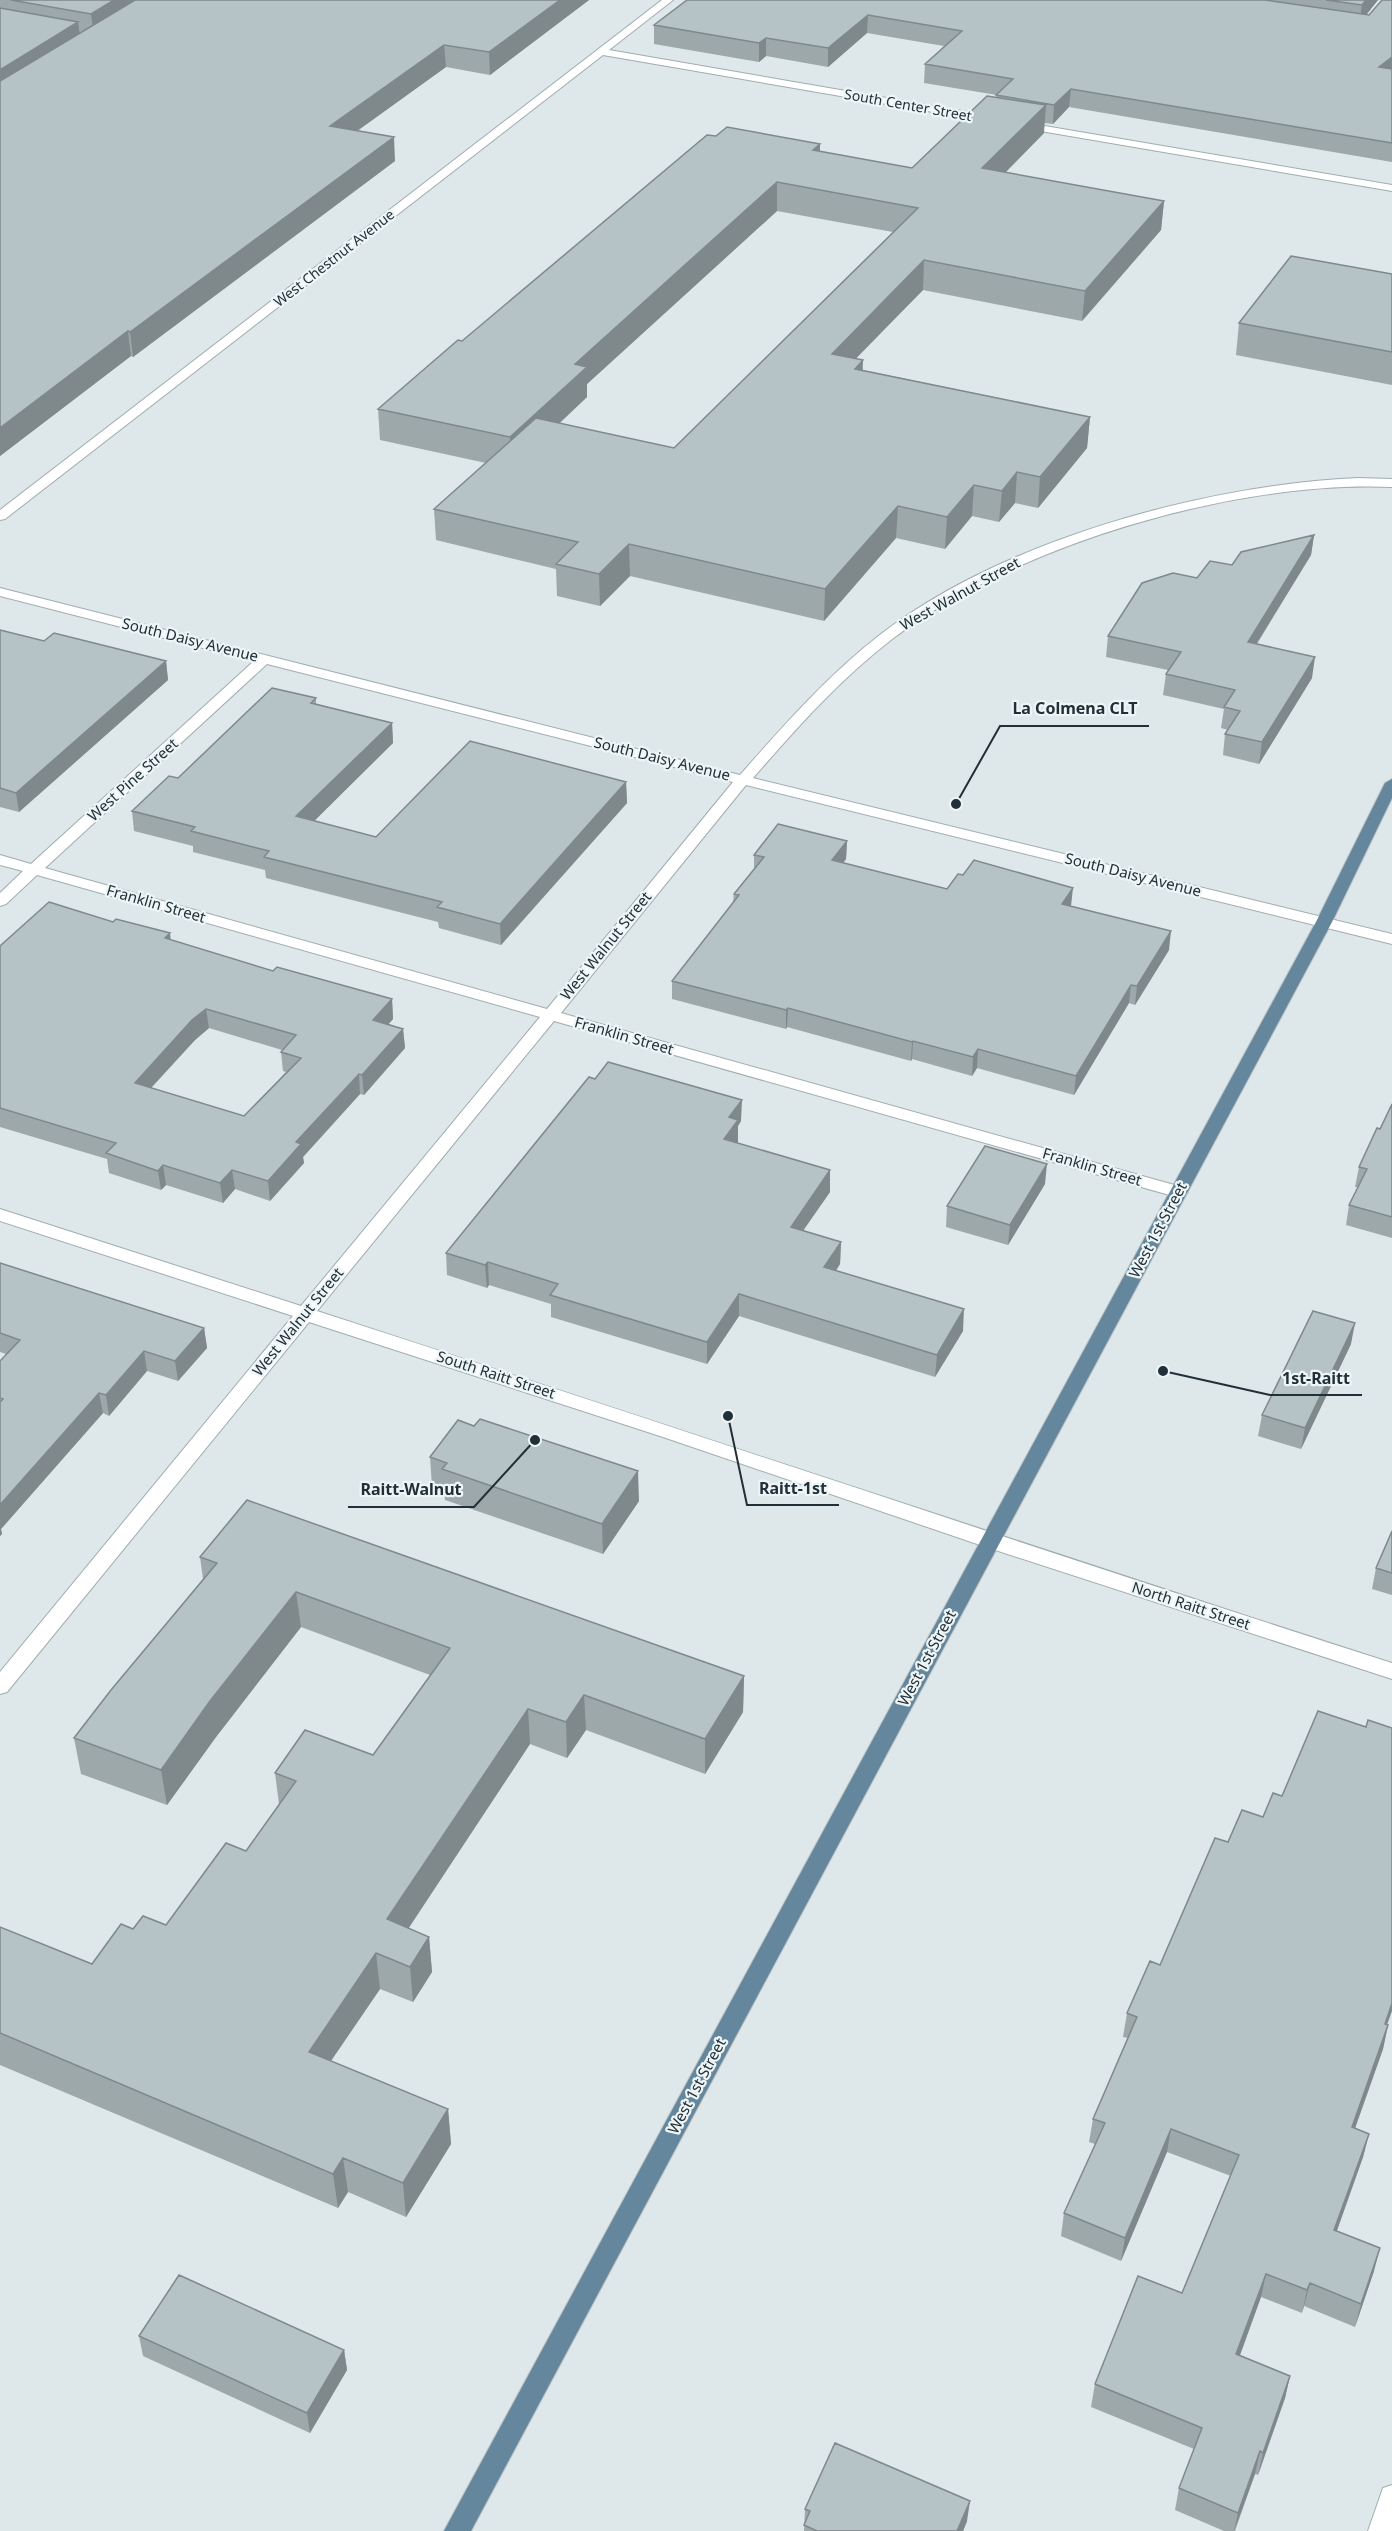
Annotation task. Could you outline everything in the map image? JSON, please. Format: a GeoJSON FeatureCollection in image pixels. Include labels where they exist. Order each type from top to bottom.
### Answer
{"type":"FeatureCollection","features":[{"type":"Feature","properties":{"kind":"main road","name":"West 1st Street"},"geometry":{"type":"LineString","coordinates":[[457,2531],[1324,921],[1392,783]]}},
{"type":"Feature","properties":{"kind":"street","name":"West Chestnut Avenue"},"geometry":{"type":"LineString","coordinates":[[0,516],[669,0]]}},
{"type":"Feature","properties":{"kind":"street","name":"South Center Street"},"geometry":{"type":"LineString","coordinates":[[601,52],[1392,188]]}},
{"type":"Feature","properties":{"kind":"street","name":"West Walnut Street"},"geometry":{"type":"LineString","coordinates":[[0,1686],[743,780],[786,730],[849,668],[910,620],[1023,559],[1140,517],[1202,502],[1296,487],[1341,482],[1392,483]]}},
{"type":"Feature","properties":{"kind":"street","name":"South Daisy Avenue"},"geometry":{"type":"LineString","coordinates":[[0,592],[743,780],[1392,939]]}},
{"type":"Feature","properties":{"kind":"street","name":"West Pine Street"},"geometry":{"type":"LineString","coordinates":[[0,901],[265,658]]}},
{"type":"Feature","properties":{"kind":"street","name":"Franklin Street"},"geometry":{"type":"LineString","coordinates":[[0,860],[1179,1192]]}},
{"type":"Feature","properties":{"kind":"street","name":"South Raitt Street"},"geometry":{"type":"LineString","coordinates":[[0,1215],[656,1427],[990,1541]]}},
{"type":"Feature","properties":{"kind":"street","name":"North Raitt Street"},"geometry":{"type":"LineString","coordinates":[[990,1541],[1392,1671]]}},
{"type":"Feature","properties":{"kind":"street"},"geometry":{"type":"LineString","coordinates":[[1382,2531],[1392,2497]]}},
{"type":"Feature","properties":{"kind":"building"},"geometry":{"type":"Polygon","coordinates":[[[11,0],[114,0],[91,14],[11,0]]]}},
{"type":"Feature","properties":{"kind":"building"},"geometry":{"type":"Polygon","coordinates":[[[135,0],[560,0],[489,52],[444,45],[330,126],[394,137],[130,332],[128,331],[0,428],[0,81],[135,0]]]}},
{"type":"Feature","properties":{"kind":"building"},"geometry":{"type":"Polygon","coordinates":[[[687,0],[1265,0],[1369,15],[1382,0],[1392,0],[1392,57],[1379,67],[1392,69],[1392,143],[1071,89],[1054,105],[996,95],[1013,79],[925,64],[962,31],[868,15],[828,48],[766,38],[759,43],[654,25],[687,0]]]}},
{"type":"Feature","properties":{"kind":"building"},"geometry":{"type":"Polygon","coordinates":[[[1326,0],[1366,0],[1362,5],[1326,0]]]}},
{"type":"Feature","properties":{"kind":"building"},"geometry":{"type":"Polygon","coordinates":[[[0,8],[78,22],[0,70],[0,8]]]}},
{"type":"Feature","properties":{"kind":"building"},"geometry":{"type":"Polygon","coordinates":[[[987,96],[1046,105],[982,168],[1164,201],[1085,291],[924,260],[832,354],[863,360],[855,369],[1090,417],[1040,477],[1017,472],[1002,491],[974,485],[947,517],[898,506],[825,589],[629,544],[599,574],[556,564],[578,542],[434,509],[536,418],[674,448],[918,208],[777,182],[575,364],[587,367],[510,437],[378,409],[458,340],[462,341],[707,135],[716,136],[727,127],[820,144],[813,150],[912,168],[987,96]]]}},
{"type":"Feature","properties":{"kind":"building"},"geometry":{"type":"Polygon","coordinates":[[[1291,256],[1392,274],[1392,352],[1239,323],[1291,256]]]}},
{"type":"Feature","properties":{"kind":"building"},"geometry":{"type":"Polygon","coordinates":[[[1314,535],[1248,642],[1315,657],[1262,742],[1225,734],[1240,711],[1224,707],[1235,690],[1166,674],[1181,652],[1108,636],[1142,583],[1173,573],[1197,578],[1210,561],[1232,565],[1241,552],[1314,535]]]}},
{"type":"Feature","properties":{"kind":"building"},"geometry":{"type":"Polygon","coordinates":[[[0,630],[44,641],[54,633],[166,661],[16,793],[0,788],[0,630]]]}},
{"type":"Feature","properties":{"kind":"building"},"geometry":{"type":"Polygon","coordinates":[[[272,688],[316,698],[311,703],[392,723],[296,816],[376,837],[470,741],[626,782],[500,924],[437,907],[442,902],[264,857],[269,851],[191,831],[195,827],[132,811],[169,776],[178,778],[272,688]]]}},
{"type":"Feature","properties":{"kind":"building"},"geometry":{"type":"Polygon","coordinates":[[[778,824],[847,841],[832,860],[947,889],[958,874],[963,875],[974,860],[1073,888],[1062,904],[1171,931],[1137,986],[1131,985],[1076,1076],[978,1049],[973,1057],[788,1008],[786,1010],[672,981],[739,895],[734,894],[764,857],[754,855],[778,824]]]}},
{"type":"Feature","properties":{"kind":"building"},"geometry":{"type":"Polygon","coordinates":[[[49,902],[113,922],[116,919],[170,933],[165,938],[273,971],[277,967],[392,999],[373,1020],[403,1029],[362,1075],[359,1074],[296,1142],[301,1144],[268,1181],[232,1170],[220,1183],[163,1165],[158,1171],[106,1153],[116,1143],[0,1108],[0,946],[49,902]],[[206,1009],[192,1020],[135,1083],[244,1116],[301,1058],[281,1052],[296,1035],[206,1009]]]}},
{"type":"Feature","properties":{"kind":"building"},"geometry":{"type":"Polygon","coordinates":[[[608,1062],[742,1100],[729,1117],[738,1120],[724,1139],[830,1170],[791,1227],[841,1242],[824,1267],[964,1309],[937,1355],[739,1294],[707,1342],[550,1295],[558,1284],[488,1262],[485,1265],[446,1253],[589,1077],[595,1079],[608,1062]]]}},
{"type":"Feature","properties":{"kind":"building"},"geometry":{"type":"Polygon","coordinates":[[[1392,1104],[1392,1217],[1349,1205],[1367,1169],[1359,1167],[1377,1128],[1380,1129],[1392,1104]]]}},
{"type":"Feature","properties":{"kind":"building"},"geometry":{"type":"Polygon","coordinates":[[[985,1146],[1047,1164],[1010,1225],[947,1206],[985,1146]]]}},
{"type":"Feature","properties":{"kind":"building"},"geometry":{"type":"Polygon","coordinates":[[[0,1263],[204,1328],[175,1361],[144,1351],[106,1395],[99,1393],[0,1505],[0,1402],[3,1399],[0,1398],[0,1361],[20,1340],[0,1333],[0,1263]]]}},
{"type":"Feature","properties":{"kind":"building"},"geometry":{"type":"Polygon","coordinates":[[[1313,1311],[1355,1323],[1305,1428],[1262,1415],[1313,1311]]]}},
{"type":"Feature","properties":{"kind":"building"},"geometry":{"type":"Polygon","coordinates":[[[480,1419],[638,1471],[602,1524],[442,1469],[447,1463],[430,1457],[458,1420],[474,1426],[480,1419]]]}},
{"type":"Feature","properties":{"kind":"building"},"geometry":{"type":"Polygon","coordinates":[[[247,1500],[744,1676],[705,1739],[584,1695],[566,1722],[528,1709],[387,1919],[429,1937],[410,1967],[376,1953],[309,2052],[448,2109],[403,2183],[343,2158],[333,2174],[0,2033],[0,1927],[92,1964],[121,1924],[133,1929],[143,1916],[166,1925],[226,1843],[246,1851],[296,1781],[275,1773],[305,1730],[373,1755],[450,1648],[296,1592],[210,1701],[161,1770],[74,1738],[217,1563],[200,1557],[247,1500]]]}},
{"type":"Feature","properties":{"kind":"building"},"geometry":{"type":"Polygon","coordinates":[[[1392,1531],[1392,1573],[1376,1568],[1392,1531]]]}},
{"type":"Feature","properties":{"kind":"building"},"geometry":{"type":"Polygon","coordinates":[[[1318,1711],[1366,1727],[1368,1720],[1392,1728],[1392,2003],[1385,2024],[1388,2025],[1352,2127],[1369,2134],[1334,2230],[1380,2248],[1361,2304],[1310,2283],[1307,2290],[1266,2274],[1236,2354],[1290,2376],[1263,2453],[1260,2451],[1238,2513],[1179,2488],[1202,2428],[1095,2384],[1138,2276],[1182,2293],[1239,2155],[1171,2129],[1125,2238],[1064,2213],[1105,2123],[1093,2119],[1137,2017],[1127,2013],[1150,1961],[1160,1965],[1215,1838],[1228,1842],[1242,1810],[1263,1817],[1273,1793],[1282,1796],[1318,1711]]]}},
{"type":"Feature","properties":{"kind":"building"},"geometry":{"type":"Polygon","coordinates":[[[179,2275],[344,2350],[307,2413],[139,2336],[179,2275]]]}},
{"type":"Feature","properties":{"kind":"building"},"geometry":{"type":"Polygon","coordinates":[[[835,2443],[970,2501],[957,2531],[817,2531],[804,2525],[810,2511],[805,2509],[835,2443]]]}},
{"type":"Feature","properties":{"kind":"place","name":"La Colmena CLT"},"geometry":{"type":"Point","coordinates":[956,804]}},
{"type":"Feature","properties":{"kind":"place","name":"1st-Raitt"},"geometry":{"type":"Point","coordinates":[1163,1371]}},
{"type":"Feature","properties":{"kind":"place","name":"Raitt-1st"},"geometry":{"type":"Point","coordinates":[728,1416]}},
{"type":"Feature","properties":{"kind":"place","name":"Raitt-Walnut"},"geometry":{"type":"Point","coordinates":[535,1440]}}]}
